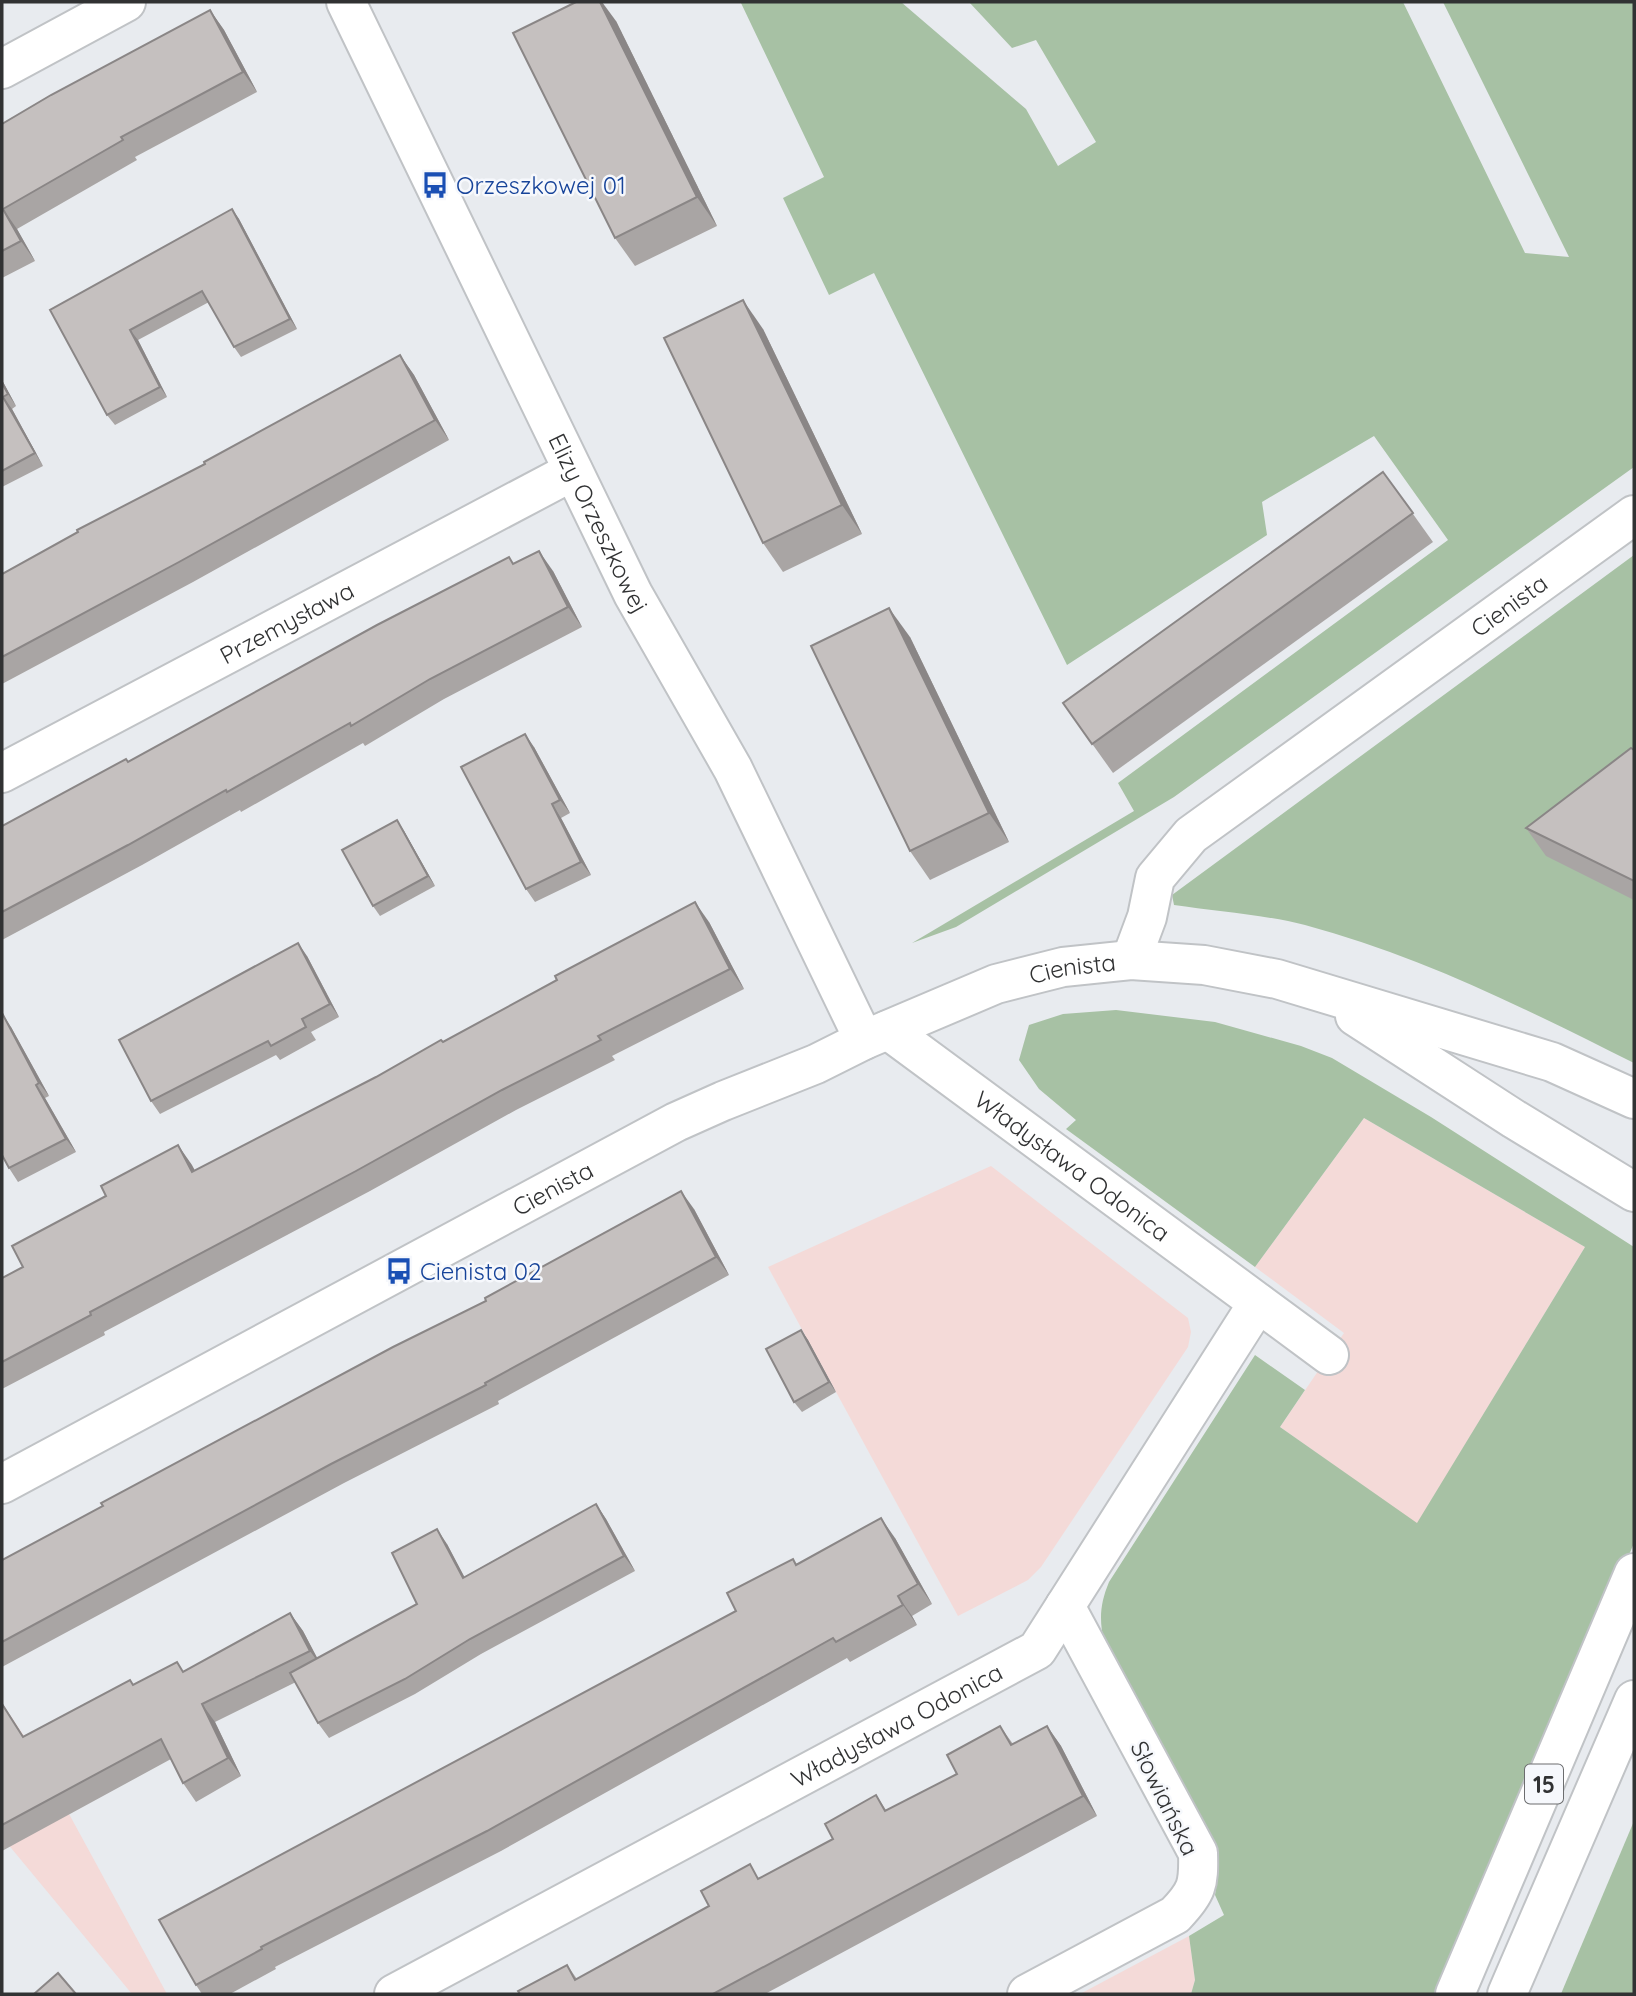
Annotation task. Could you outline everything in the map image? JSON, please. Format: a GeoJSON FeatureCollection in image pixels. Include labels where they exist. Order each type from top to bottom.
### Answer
{"type":"FeatureCollection","features":[{"type":"Feature","properties":{"kind":"street"},"geometry":{"type":"LineString","coordinates":[[2,69],[126,2]]}},
{"type":"Feature","properties":{"kind":"street","name":"Elizy Orzeszkowej"},"geometry":{"type":"LineString","coordinates":[[346,2],[633,594],[733,769],[876,1035]]}},
{"type":"Feature","properties":{"kind":"street","name":"Przemysława"},"geometry":{"type":"LineString","coordinates":[[2,773],[573,471]]}},
{"type":"Feature","properties":{"kind":"street","name":"Cienista"},"geometry":{"type":"LineString","coordinates":[[1131,960],[1147,917],[1155,878],[1191,835],[1634,515]]}},
{"type":"Feature","properties":{"kind":"street","name":"Cienista"},"geometry":{"type":"LineString","coordinates":[[2,1484],[676,1122],[816,1064],[876,1035],[996,984],[1063,967],[1131,960],[1204,965],[1278,979],[1552,1062],[1634,1099]]}},
{"type":"Feature","properties":{"kind":"street","name":"Cienista"},"geometry":{"type":"LineString","coordinates":[[1315,990],[1514,1119],[1634,1192]]}},
{"type":"Feature","properties":{"kind":"street","name":"Władysława Odonica"},"geometry":{"type":"LineString","coordinates":[[876,1035],[1329,1355]]}},
{"type":"Feature","properties":{"kind":"street","name":"Władysława Odonica"},"geometry":{"type":"LineString","coordinates":[[394,1994],[1037,1650],[1258,1303]]}},
{"type":"Feature","properties":{"kind":"street","name":"15"},"geometry":{"type":"LineString","coordinates":[[1455,1994],[1634,1573]]}},
{"type":"Feature","properties":{"kind":"street","name":"Słowiańska"},"geometry":{"type":"LineString","coordinates":[[1027,1994],[1175,1915],[1192,1898],[1198,1873],[1198,1853],[1065,1606]]}},
{"type":"Feature","properties":{"kind":"street","name":"15"},"geometry":{"type":"LineString","coordinates":[[1507,1994],[1634,1700]]}},
{"type":"Feature","properties":{"kind":"shaded area"},"geometry":{"type":"Polygon","coordinates":[[[1364,1118],[1585,1247],[1417,1524],[1280,1427],[1344,1333],[1255,1267],[1364,1118]]]}},
{"type":"Feature","properties":{"kind":"shaded area"},"geometry":{"type":"Polygon","coordinates":[[[991,1166],[1188,1318],[1191,1332],[1188,1347],[1041,1567],[1028,1580],[958,1616],[768,1267],[991,1166]]]}},
{"type":"Feature","properties":{"kind":"shaded area"},"geometry":{"type":"Polygon","coordinates":[[[2,1703],[37,1755],[167,1994],[132,1994],[2,1837],[2,1703]]]}},
{"type":"Feature","properties":{"kind":"shaded area"},"geometry":{"type":"Polygon","coordinates":[[[1189,1936],[1195,1980],[1191,1994],[1080,1994],[1189,1936]]]}},
{"type":"Feature","properties":{"kind":"green space"},"geometry":{"type":"Polygon","coordinates":[[[901,2],[1026,109],[1058,166],[1096,142],[1036,40],[1012,48],[969,2],[1403,2],[1525,253],[1569,257],[1443,2],[1634,2],[1634,467],[1174,797],[956,927],[912,943],[1134,811],[1118,783],[1448,540],[1374,436],[1262,502],[1267,535],[1067,665],[874,273],[829,295],[783,198],[824,177],[741,3],[901,2]]]}},
{"type":"Feature","properties":{"kind":"green space"},"geometry":{"type":"Polygon","coordinates":[[[1634,555],[1634,1063],[1514,1004],[1390,952],[1305,925],[1174,905],[1172,895],[1634,555]]]}},
{"type":"Feature","properties":{"kind":"green space"},"geometry":{"type":"Polygon","coordinates":[[[1116,1010],[1215,1022],[1301,1046],[1332,1058],[1431,1117],[1634,1247],[1634,1543],[1445,1994],[1191,1994],[1195,1980],[1189,1936],[1224,1915],[1215,1895],[1219,1866],[1217,1853],[1104,1642],[1101,1626],[1102,1605],[1109,1582],[1255,1355],[1305,1390],[1280,1427],[1417,1523],[1585,1247],[1364,1118],[1255,1267],[1066,1129],[1076,1120],[1039,1089],[1019,1060],[1029,1025],[1063,1014],[1116,1010]]]}},
{"type":"Feature","properties":{"kind":"green space"},"geometry":{"type":"Polygon","coordinates":[[[1634,1821],[1634,1994],[1561,1994],[1563,1989],[1634,1821]]]}},
{"type":"Feature","properties":{"kind":"building"},"geometry":{"type":"Polygon","coordinates":[[[576,2],[600,2],[697,197],[615,238],[513,33],[576,2]]]}},
{"type":"Feature","properties":{"kind":"building"},"geometry":{"type":"Polygon","coordinates":[[[210,10],[243,72],[121,137],[123,140],[3,209],[21,241],[2,251],[2,124],[210,10]]]}},
{"type":"Feature","properties":{"kind":"building"},"geometry":{"type":"Polygon","coordinates":[[[232,209],[290,319],[234,347],[202,291],[130,330],[160,387],[107,415],[50,310],[232,209]]]}},
{"type":"Feature","properties":{"kind":"building"},"geometry":{"type":"Polygon","coordinates":[[[743,300],[842,505],[763,543],[664,338],[743,300]]]}},
{"type":"Feature","properties":{"kind":"building"},"geometry":{"type":"Polygon","coordinates":[[[400,355],[435,420],[2,657],[2,574],[78,532],[77,530],[205,464],[204,462],[400,355]]]}},
{"type":"Feature","properties":{"kind":"building"},"geometry":{"type":"Polygon","coordinates":[[[2,383],[8,394],[3,397],[35,453],[2,471],[2,383]]]}},
{"type":"Feature","properties":{"kind":"building"},"geometry":{"type":"Polygon","coordinates":[[[1383,472],[1413,513],[1092,744],[1063,703],[1383,472]]]}},
{"type":"Feature","properties":{"kind":"building"},"geometry":{"type":"Polygon","coordinates":[[[539,551],[568,607],[2,912],[2,826],[126,759],[128,762],[377,625],[509,557],[513,564],[539,551]]]}},
{"type":"Feature","properties":{"kind":"building"},"geometry":{"type":"Polygon","coordinates":[[[889,608],[989,813],[910,851],[811,646],[889,608]]]}},
{"type":"Feature","properties":{"kind":"building"},"geometry":{"type":"Polygon","coordinates":[[[525,734],[560,800],[552,804],[581,862],[526,889],[461,767],[525,734]]]}},
{"type":"Feature","properties":{"kind":"building"},"geometry":{"type":"Polygon","coordinates":[[[1631,748],[1634,750],[1634,881],[1526,828],[1631,748]]]}},
{"type":"Feature","properties":{"kind":"building"},"geometry":{"type":"Polygon","coordinates":[[[397,820],[428,876],[373,906],[342,850],[397,820]]]}},
{"type":"Feature","properties":{"kind":"building"},"geometry":{"type":"Polygon","coordinates":[[[695,902],[730,969],[598,1036],[601,1040],[502,1090],[2,1362],[2,1278],[23,1267],[12,1246],[106,1196],[101,1186],[178,1145],[192,1172],[376,1077],[441,1040],[443,1042],[557,980],[555,976],[695,902]]]}},
{"type":"Feature","properties":{"kind":"building"},"geometry":{"type":"Polygon","coordinates":[[[298,943],[330,1004],[302,1019],[306,1027],[271,1046],[268,1041],[151,1101],[119,1040],[298,943]]]}},
{"type":"Feature","properties":{"kind":"building"},"geometry":{"type":"Polygon","coordinates":[[[2,1013],[39,1083],[36,1085],[66,1139],[9,1168],[2,1155],[2,1013]]]}},
{"type":"Feature","properties":{"kind":"building"},"geometry":{"type":"Polygon","coordinates":[[[681,1191],[716,1257],[485,1383],[486,1385],[331,1464],[2,1642],[2,1560],[103,1506],[101,1503],[393,1347],[486,1301],[485,1298],[681,1191]]]}},
{"type":"Feature","properties":{"kind":"building"},"geometry":{"type":"Polygon","coordinates":[[[801,1330],[829,1382],[794,1402],[766,1349],[801,1330]]]}},
{"type":"Feature","properties":{"kind":"building"},"geometry":{"type":"Polygon","coordinates":[[[596,1504],[624,1556],[470,1639],[405,1679],[318,1723],[290,1673],[417,1604],[392,1553],[437,1529],[463,1578],[596,1504]]]}},
{"type":"Feature","properties":{"kind":"building"},"geometry":{"type":"Polygon","coordinates":[[[881,1518],[918,1584],[898,1596],[903,1605],[836,1642],[833,1638],[487,1831],[261,1947],[262,1949],[196,1985],[159,1920],[736,1611],[727,1593],[793,1559],[796,1565],[881,1518]]]}},
{"type":"Feature","properties":{"kind":"building"},"geometry":{"type":"Polygon","coordinates":[[[290,1613],[310,1651],[202,1704],[228,1758],[183,1783],[161,1739],[2,1825],[2,1704],[23,1737],[130,1680],[133,1685],[177,1662],[183,1672],[290,1613]]]}},
{"type":"Feature","properties":{"kind":"building"},"geometry":{"type":"Polygon","coordinates":[[[1000,1726],[1011,1745],[1047,1726],[1083,1796],[713,1994],[520,1994],[518,1991],[567,1965],[575,1980],[709,1906],[701,1891],[750,1864],[758,1879],[833,1839],[825,1824],[876,1795],[885,1811],[957,1774],[947,1755],[1000,1726]]]}},
{"type":"Feature","properties":{"kind":"building"},"geometry":{"type":"Polygon","coordinates":[[[58,1973],[76,1994],[34,1994],[58,1973]]]}},
{"type":"Feature","properties":{"kind":"place","name":"Orzeszkowej 01"},"geometry":{"type":"Point","coordinates":[435,185]}},
{"type":"Feature","properties":{"kind":"place","name":"Cienista 02"},"geometry":{"type":"Point","coordinates":[399,1271]}}]}
